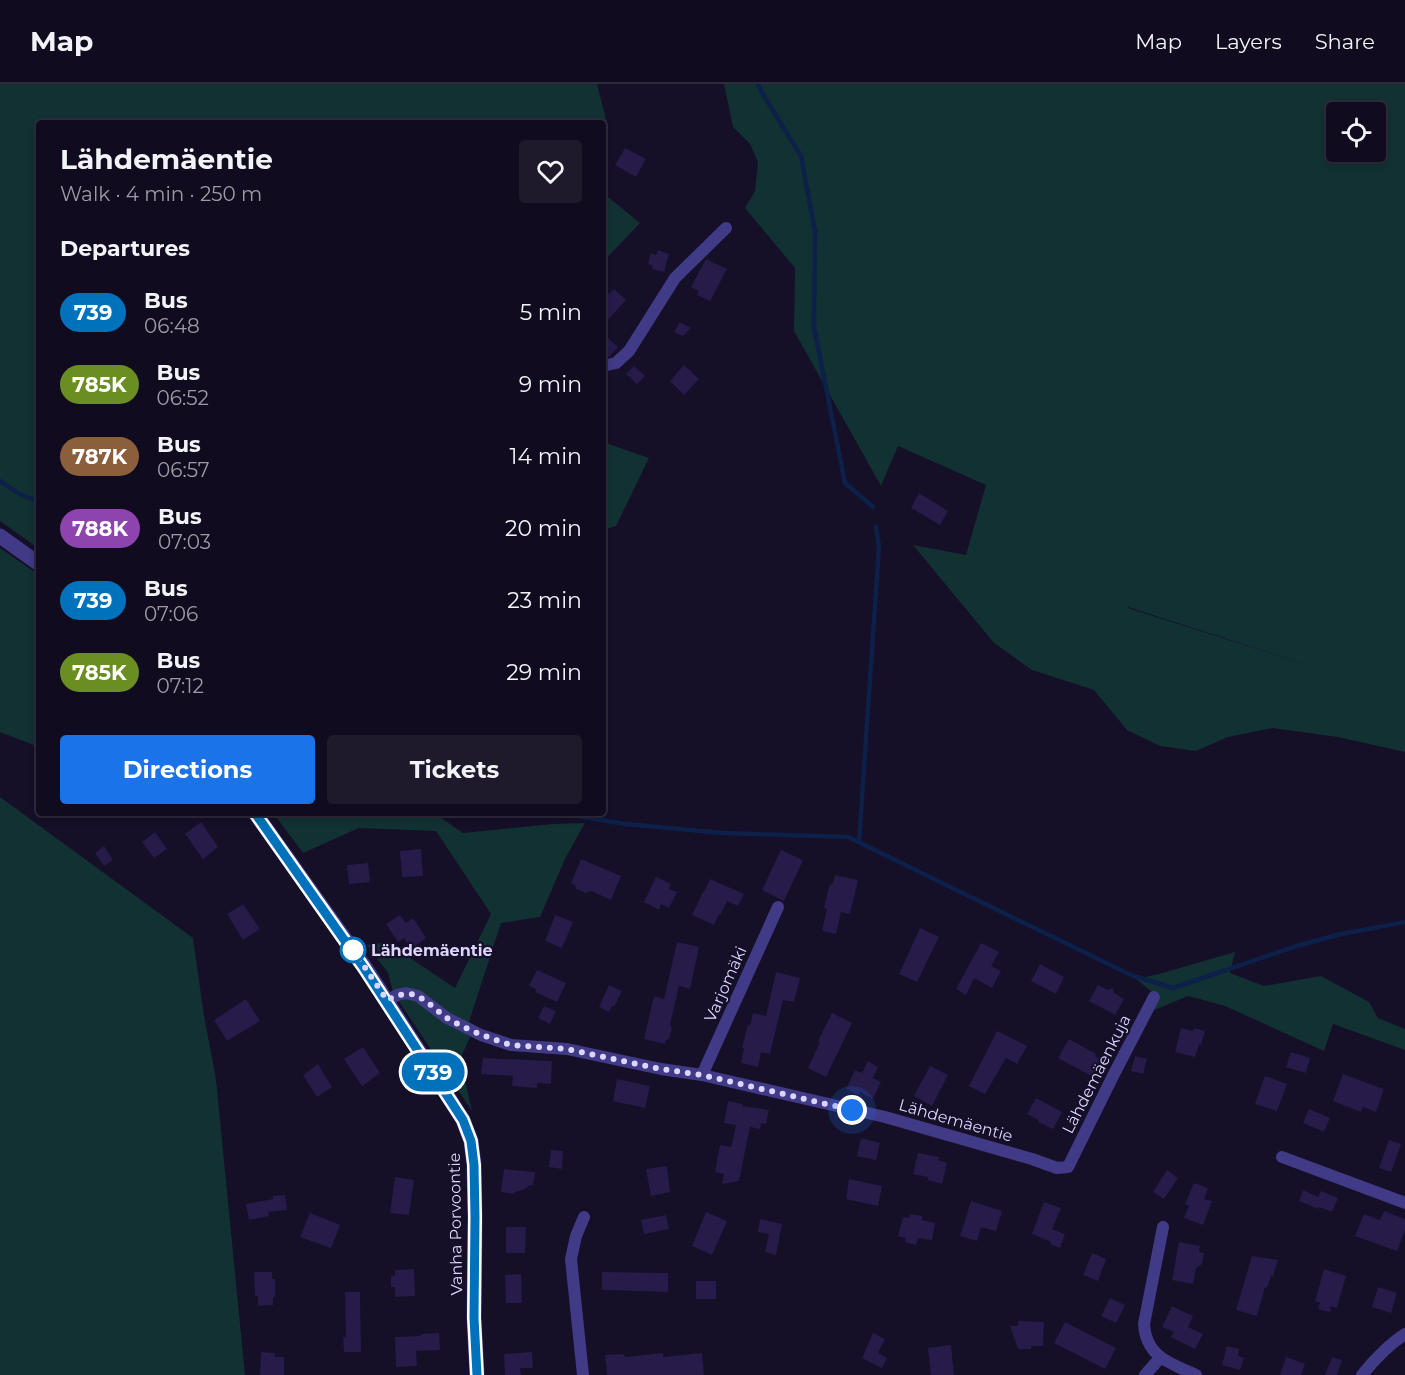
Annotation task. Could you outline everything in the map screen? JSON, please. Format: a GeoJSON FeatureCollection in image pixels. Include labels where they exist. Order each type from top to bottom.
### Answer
{"type":"FeatureCollection","features":[{"type":"Feature","properties":{"kind":"street"},"geometry":{"type":"LineString","coordinates":[[606,365],[616,363],[629,351],[675,278],[726,228]]}},
{"type":"Feature","properties":{"kind":"street"},"geometry":{"type":"LineString","coordinates":[[0,536],[36,559]]}},
{"type":"Feature","properties":{"kind":"street","name":"Vanha Porvoontie"},"geometry":{"type":"LineString","coordinates":[[257,816],[387,1000],[463,1120],[471,1141],[474,1165],[474,1318],[477,1375]]}},
{"type":"Feature","properties":{"kind":"street","name":"Varjomäki"},"geometry":{"type":"LineString","coordinates":[[702,1075],[778,907]]}},
{"type":"Feature","properties":{"kind":"street","name":"Lähdemäentie"},"geometry":{"type":"LineString","coordinates":[[387,1000],[406,993],[418,996],[456,1022],[481,1035],[511,1045],[567,1049],[661,1069],[702,1075],[885,1117],[1057,1168],[1068,1167]]}},
{"type":"Feature","properties":{"kind":"street","name":"Lähdemäenkuja"},"geometry":{"type":"LineString","coordinates":[[1068,1167],[1154,997]]}},
{"type":"Feature","properties":{"kind":"street"},"geometry":{"type":"LineString","coordinates":[[1282,1157],[1405,1203]]}},
{"type":"Feature","properties":{"kind":"street"},"geometry":{"type":"LineString","coordinates":[[583,1375],[571,1259],[576,1236],[584,1217]]}},
{"type":"Feature","properties":{"kind":"street"},"geometry":{"type":"LineString","coordinates":[[1163,1227],[1144,1324],[1147,1342],[1160,1358],[1196,1375]]}},
{"type":"Feature","properties":{"kind":"street"},"geometry":{"type":"LineString","coordinates":[[1362,1375],[1375,1359],[1405,1334]]}},
{"type":"Feature","properties":{"kind":"street"},"geometry":{"type":"LineString","coordinates":[[1145,1375],[1160,1358]]}},
{"type":"Feature","properties":{"kind":"green space"},"geometry":{"type":"Polygon","coordinates":[[[0,84],[597,84],[608,127],[606,130],[606,120],[36,120],[36,547],[0,521],[0,84]]]}},
{"type":"Feature","properties":{"kind":"green space"},"geometry":{"type":"Polygon","coordinates":[[[724,84],[1405,84],[1405,752],[1338,737],[1272,728],[1228,737],[1196,751],[1160,746],[1127,730],[1094,690],[1032,670],[994,643],[913,545],[966,555],[986,485],[898,446],[881,486],[794,331],[795,268],[745,208],[755,191],[758,162],[750,144],[733,127],[724,84]],[[1128,607],[1128,608],[1326,671],[1128,607]]]}},
{"type":"Feature","properties":{"kind":"green space"},"geometry":{"type":"Polygon","coordinates":[[[606,195],[640,223],[606,259],[606,195]]]}},
{"type":"Feature","properties":{"kind":"green space"},"geometry":{"type":"Polygon","coordinates":[[[606,443],[649,458],[616,526],[606,529],[606,443]]]}},
{"type":"Feature","properties":{"kind":"green space"},"geometry":{"type":"Polygon","coordinates":[[[0,548],[36,573],[36,746],[0,732],[0,548]]]}},
{"type":"Feature","properties":{"kind":"green space"},"geometry":{"type":"Polygon","coordinates":[[[0,797],[193,938],[216,1079],[245,1375],[0,1375],[0,797]]]}},
{"type":"Feature","properties":{"kind":"green space"},"geometry":{"type":"Polygon","coordinates":[[[275,816],[438,816],[463,833],[585,823],[565,859],[540,917],[501,923],[468,1025],[449,1014],[393,992],[388,973],[367,945],[386,942],[455,988],[491,914],[436,831],[359,828],[303,853],[275,816]]]}},
{"type":"Feature","properties":{"kind":"green space"},"geometry":{"type":"Polygon","coordinates":[[[1235,952],[1230,973],[1264,986],[1321,976],[1369,1002],[1378,1018],[1405,1029],[1405,1050],[1333,1024],[1324,1051],[1225,1006],[1188,996],[1152,1011],[1160,995],[1152,992],[1136,979],[1235,952]]]}},
{"type":"Feature","properties":{"kind":"green space"},"geometry":{"type":"Polygon","coordinates":[[[406,997],[416,999],[471,1035],[460,1059],[472,1111],[398,1000],[406,997]]]}},
{"type":"Feature","properties":{"kind":"building"},"geometry":{"type":"Polygon","coordinates":[[[625,148],[646,159],[636,177],[615,165],[625,148]]]}},
{"type":"Feature","properties":{"kind":"building"},"geometry":{"type":"Polygon","coordinates":[[[658,250],[669,254],[664,272],[652,269],[653,266],[648,264],[651,253],[656,255],[658,250]]]}},
{"type":"Feature","properties":{"kind":"building"},"geometry":{"type":"Polygon","coordinates":[[[706,259],[727,269],[710,301],[697,295],[699,291],[691,287],[706,259]]]}},
{"type":"Feature","properties":{"kind":"building"},"geometry":{"type":"Polygon","coordinates":[[[614,289],[626,300],[606,322],[606,291],[609,294],[614,289]]]}},
{"type":"Feature","properties":{"kind":"building"},"geometry":{"type":"Polygon","coordinates":[[[680,322],[691,328],[683,336],[674,332],[680,322]]]}},
{"type":"Feature","properties":{"kind":"building"},"geometry":{"type":"Polygon","coordinates":[[[606,336],[618,347],[606,357],[606,336]]]}},
{"type":"Feature","properties":{"kind":"building"},"geometry":{"type":"Polygon","coordinates":[[[684,365],[699,379],[684,395],[670,381],[684,365]]]}},
{"type":"Feature","properties":{"kind":"building"},"geometry":{"type":"Polygon","coordinates":[[[634,366],[645,376],[637,384],[626,374],[634,366]]]}},
{"type":"Feature","properties":{"kind":"building"},"geometry":{"type":"Polygon","coordinates":[[[919,493],[948,511],[940,525],[911,508],[919,493]]]}},
{"type":"Feature","properties":{"kind":"building"},"geometry":{"type":"Polygon","coordinates":[[[201,822],[218,847],[203,859],[185,834],[201,822]]]}},
{"type":"Feature","properties":{"kind":"building"},"geometry":{"type":"Polygon","coordinates":[[[155,832],[167,849],[154,858],[142,842],[155,832]]]}},
{"type":"Feature","properties":{"kind":"building"},"geometry":{"type":"Polygon","coordinates":[[[104,846],[113,860],[104,866],[95,853],[104,846]]]}},
{"type":"Feature","properties":{"kind":"building"},"geometry":{"type":"Polygon","coordinates":[[[421,849],[423,876],[402,877],[400,851],[421,849]]]}},
{"type":"Feature","properties":{"kind":"building"},"geometry":{"type":"Polygon","coordinates":[[[781,850],[803,860],[784,901],[762,890],[781,850]]]}},
{"type":"Feature","properties":{"kind":"building"},"geometry":{"type":"Polygon","coordinates":[[[581,859],[621,876],[611,900],[591,891],[586,893],[576,889],[571,883],[581,859]]]}},
{"type":"Feature","properties":{"kind":"building"},"geometry":{"type":"Polygon","coordinates":[[[368,863],[370,882],[349,884],[347,865],[368,863]]]}},
{"type":"Feature","properties":{"kind":"building"},"geometry":{"type":"Polygon","coordinates":[[[835,875],[858,880],[850,914],[841,912],[836,934],[822,931],[829,886],[833,883],[835,875]]]}},
{"type":"Feature","properties":{"kind":"building"},"geometry":{"type":"Polygon","coordinates":[[[656,877],[671,884],[669,889],[677,892],[669,908],[661,904],[659,910],[644,902],[656,877]]]}},
{"type":"Feature","properties":{"kind":"building"},"geometry":{"type":"Polygon","coordinates":[[[710,879],[744,894],[738,906],[727,901],[714,925],[692,915],[710,879]]]}},
{"type":"Feature","properties":{"kind":"building"},"geometry":{"type":"Polygon","coordinates":[[[243,904],[260,929],[243,940],[227,914],[243,904]]]}},
{"type":"Feature","properties":{"kind":"building"},"geometry":{"type":"Polygon","coordinates":[[[400,915],[406,923],[413,918],[426,938],[411,949],[404,938],[398,942],[386,924],[400,915]]]}},
{"type":"Feature","properties":{"kind":"building"},"geometry":{"type":"Polygon","coordinates":[[[555,915],[573,922],[562,948],[545,941],[555,915]]]}},
{"type":"Feature","properties":{"kind":"building"},"geometry":{"type":"Polygon","coordinates":[[[920,928],[939,937],[917,982],[899,974],[920,928]]]}},
{"type":"Feature","properties":{"kind":"building"},"geometry":{"type":"Polygon","coordinates":[[[677,942],[699,947],[690,989],[679,986],[670,1024],[672,1028],[665,1044],[644,1039],[654,996],[664,999],[677,942]]]}},
{"type":"Feature","properties":{"kind":"building"},"geometry":{"type":"Polygon","coordinates":[[[981,943],[999,952],[991,966],[1001,971],[992,988],[974,978],[966,995],[956,989],[981,943]]]}},
{"type":"Feature","properties":{"kind":"building"},"geometry":{"type":"Polygon","coordinates":[[[1040,964],[1064,977],[1056,994],[1031,981],[1040,964]]]}},
{"type":"Feature","properties":{"kind":"building"},"geometry":{"type":"Polygon","coordinates":[[[537,970],[566,983],[557,1002],[535,992],[536,989],[529,986],[537,970]]]}},
{"type":"Feature","properties":{"kind":"building"},"geometry":{"type":"Polygon","coordinates":[[[776,972],[800,978],[794,1002],[783,1000],[770,1054],[761,1052],[758,1067],[741,1063],[748,1025],[750,1026],[753,1013],[766,1016],[776,972]]]}},
{"type":"Feature","properties":{"kind":"building"},"geometry":{"type":"Polygon","coordinates":[[[609,985],[622,991],[609,1012],[599,1007],[609,985]]]}},
{"type":"Feature","properties":{"kind":"building"},"geometry":{"type":"Polygon","coordinates":[[[1098,985],[1108,990],[1113,988],[1114,993],[1124,999],[1115,1015],[1089,1001],[1098,985]]]}},
{"type":"Feature","properties":{"kind":"building"},"geometry":{"type":"Polygon","coordinates":[[[246,999],[260,1021],[227,1041],[214,1020],[246,999]]]}},
{"type":"Feature","properties":{"kind":"building"},"geometry":{"type":"Polygon","coordinates":[[[544,1006],[556,1011],[550,1024],[538,1018],[544,1006]]]}},
{"type":"Feature","properties":{"kind":"building"},"geometry":{"type":"Polygon","coordinates":[[[832,1013],[852,1023],[826,1077],[808,1068],[832,1013]]]}},
{"type":"Feature","properties":{"kind":"building"},"geometry":{"type":"Polygon","coordinates":[[[1181,1028],[1205,1031],[1195,1057],[1175,1052],[1181,1028]]]}},
{"type":"Feature","properties":{"kind":"building"},"geometry":{"type":"Polygon","coordinates":[[[997,1031],[1027,1046],[1017,1064],[1006,1058],[985,1094],[969,1086],[997,1031]]]}},
{"type":"Feature","properties":{"kind":"building"},"geometry":{"type":"Polygon","coordinates":[[[1069,1039],[1096,1054],[1095,1056],[1102,1060],[1093,1077],[1058,1058],[1069,1039]]]}},
{"type":"Feature","properties":{"kind":"building"},"geometry":{"type":"Polygon","coordinates":[[[363,1047],[380,1073],[362,1086],[344,1059],[363,1047]]]}},
{"type":"Feature","properties":{"kind":"building"},"geometry":{"type":"Polygon","coordinates":[[[1291,1052],[1310,1058],[1306,1073],[1286,1067],[1291,1052]]]}},
{"type":"Feature","properties":{"kind":"building"},"geometry":{"type":"Polygon","coordinates":[[[1135,1056],[1147,1059],[1143,1074],[1131,1071],[1135,1056]]]}},
{"type":"Feature","properties":{"kind":"building"},"geometry":{"type":"Polygon","coordinates":[[[483,1058],[552,1061],[551,1084],[537,1083],[537,1088],[512,1086],[513,1076],[481,1074],[483,1058]]]}},
{"type":"Feature","properties":{"kind":"building"},"geometry":{"type":"Polygon","coordinates":[[[868,1061],[878,1067],[873,1078],[881,1082],[873,1099],[860,1092],[859,1095],[846,1089],[855,1070],[862,1073],[868,1061]]]}},
{"type":"Feature","properties":{"kind":"building"},"geometry":{"type":"Polygon","coordinates":[[[318,1064],[332,1087],[317,1097],[303,1075],[318,1064]]]}},
{"type":"Feature","properties":{"kind":"building"},"geometry":{"type":"Polygon","coordinates":[[[930,1066],[948,1075],[932,1106],[914,1096],[930,1066]]]}},
{"type":"Feature","properties":{"kind":"building"},"geometry":{"type":"Polygon","coordinates":[[[1343,1074],[1384,1089],[1376,1112],[1363,1107],[1361,1112],[1333,1101],[1343,1074]]]}},
{"type":"Feature","properties":{"kind":"building"},"geometry":{"type":"Polygon","coordinates":[[[1265,1076],[1287,1084],[1277,1111],[1255,1104],[1265,1076]]]}},
{"type":"Feature","properties":{"kind":"building"},"geometry":{"type":"Polygon","coordinates":[[[617,1079],[650,1086],[645,1108],[613,1101],[617,1079]]]}},
{"type":"Feature","properties":{"kind":"building"},"geometry":{"type":"Polygon","coordinates":[[[1036,1098],[1062,1112],[1053,1129],[1027,1114],[1036,1098]]]}},
{"type":"Feature","properties":{"kind":"building"},"geometry":{"type":"Polygon","coordinates":[[[728,1101],[742,1104],[742,1106],[769,1110],[766,1124],[761,1123],[760,1129],[750,1127],[739,1181],[722,1184],[724,1174],[715,1172],[720,1145],[731,1147],[736,1125],[724,1123],[728,1101]]]}},
{"type":"Feature","properties":{"kind":"building"},"geometry":{"type":"Polygon","coordinates":[[[1309,1109],[1330,1118],[1324,1132],[1303,1123],[1309,1109]]]}},
{"type":"Feature","properties":{"kind":"building"},"geometry":{"type":"Polygon","coordinates":[[[861,1138],[880,1143],[876,1160],[857,1156],[861,1138]]]}},
{"type":"Feature","properties":{"kind":"building"},"geometry":{"type":"Polygon","coordinates":[[[1389,1140],[1401,1144],[1391,1172],[1379,1168],[1389,1140]]]}},
{"type":"Feature","properties":{"kind":"building"},"geometry":{"type":"Polygon","coordinates":[[[551,1150],[563,1151],[562,1169],[549,1167],[551,1150]]]}},
{"type":"Feature","properties":{"kind":"building"},"geometry":{"type":"Polygon","coordinates":[[[918,1153],[939,1157],[938,1160],[947,1163],[942,1184],[928,1180],[928,1177],[913,1174],[918,1153]]]}},
{"type":"Feature","properties":{"kind":"building"},"geometry":{"type":"Polygon","coordinates":[[[667,1166],[670,1192],[651,1196],[646,1169],[667,1166]]]}},
{"type":"Feature","properties":{"kind":"building"},"geometry":{"type":"Polygon","coordinates":[[[504,1169],[535,1172],[533,1185],[515,1194],[501,1192],[504,1169]]]}},
{"type":"Feature","properties":{"kind":"building"},"geometry":{"type":"Polygon","coordinates":[[[1167,1170],[1178,1178],[1164,1199],[1153,1192],[1167,1170]]]}},
{"type":"Feature","properties":{"kind":"building"},"geometry":{"type":"Polygon","coordinates":[[[395,1177],[414,1180],[409,1215],[390,1213],[395,1177]]]}},
{"type":"Feature","properties":{"kind":"building"},"geometry":{"type":"Polygon","coordinates":[[[849,1179],[882,1186],[878,1206],[846,1199],[849,1179]]]}},
{"type":"Feature","properties":{"kind":"building"},"geometry":{"type":"Polygon","coordinates":[[[1194,1183],[1208,1188],[1204,1199],[1212,1201],[1203,1225],[1184,1218],[1189,1206],[1185,1204],[1194,1183]]]}},
{"type":"Feature","properties":{"kind":"building"},"geometry":{"type":"Polygon","coordinates":[[[1303,1190],[1318,1197],[1321,1191],[1338,1198],[1332,1212],[1299,1201],[1303,1190]]]}},
{"type":"Feature","properties":{"kind":"building"},"geometry":{"type":"Polygon","coordinates":[[[285,1195],[287,1210],[268,1212],[269,1216],[249,1220],[246,1204],[285,1195]]]}},
{"type":"Feature","properties":{"kind":"building"},"geometry":{"type":"Polygon","coordinates":[[[971,1201],[1002,1211],[996,1231],[981,1227],[977,1241],[960,1236],[971,1201]]]}},
{"type":"Feature","properties":{"kind":"building"},"geometry":{"type":"Polygon","coordinates":[[[1044,1202],[1061,1208],[1052,1229],[1065,1234],[1060,1248],[1032,1234],[1044,1202]]]}},
{"type":"Feature","properties":{"kind":"building"},"geometry":{"type":"Polygon","coordinates":[[[1384,1211],[1405,1219],[1405,1230],[1397,1251],[1355,1236],[1364,1214],[1380,1220],[1384,1211]]]}},
{"type":"Feature","properties":{"kind":"building"},"geometry":{"type":"Polygon","coordinates":[[[706,1212],[727,1221],[712,1255],[692,1246],[706,1212]]]}},
{"type":"Feature","properties":{"kind":"building"},"geometry":{"type":"Polygon","coordinates":[[[310,1213],[340,1225],[331,1248],[300,1237],[310,1213]]]}},
{"type":"Feature","properties":{"kind":"building"},"geometry":{"type":"Polygon","coordinates":[[[910,1214],[922,1216],[922,1220],[935,1223],[932,1240],[918,1238],[916,1245],[905,1242],[906,1238],[898,1236],[903,1217],[909,1218],[910,1214]]]}},
{"type":"Feature","properties":{"kind":"building"},"geometry":{"type":"Polygon","coordinates":[[[666,1215],[669,1229],[644,1234],[641,1220],[666,1215]]]}},
{"type":"Feature","properties":{"kind":"building"},"geometry":{"type":"Polygon","coordinates":[[[760,1219],[782,1224],[776,1255],[765,1252],[769,1234],[758,1232],[760,1219]]]}},
{"type":"Feature","properties":{"kind":"building"},"geometry":{"type":"Polygon","coordinates":[[[506,1227],[526,1227],[525,1253],[506,1253],[506,1227]]]}},
{"type":"Feature","properties":{"kind":"building"},"geometry":{"type":"Polygon","coordinates":[[[1179,1242],[1200,1246],[1199,1252],[1204,1253],[1202,1264],[1196,1268],[1193,1284],[1172,1280],[1179,1242]]]}},
{"type":"Feature","properties":{"kind":"building"},"geometry":{"type":"Polygon","coordinates":[[[1092,1253],[1106,1259],[1098,1281],[1083,1275],[1092,1253]]]}},
{"type":"Feature","properties":{"kind":"building"},"geometry":{"type":"Polygon","coordinates":[[[1252,1256],[1278,1260],[1273,1276],[1267,1288],[1265,1287],[1257,1316],[1236,1310],[1252,1256]]]}},
{"type":"Feature","properties":{"kind":"building"},"geometry":{"type":"Polygon","coordinates":[[[414,1269],[415,1296],[395,1297],[395,1287],[391,1287],[391,1276],[395,1276],[395,1270],[414,1269]]]}},
{"type":"Feature","properties":{"kind":"building"},"geometry":{"type":"Polygon","coordinates":[[[1324,1269],[1346,1276],[1337,1308],[1331,1306],[1330,1312],[1318,1309],[1320,1303],[1315,1301],[1324,1269]]]}},
{"type":"Feature","properties":{"kind":"building"},"geometry":{"type":"Polygon","coordinates":[[[254,1272],[272,1272],[272,1279],[275,1279],[273,1305],[258,1306],[258,1296],[255,1296],[254,1272]]]}},
{"type":"Feature","properties":{"kind":"building"},"geometry":{"type":"Polygon","coordinates":[[[602,1272],[668,1273],[668,1292],[602,1290],[602,1272]]]}},
{"type":"Feature","properties":{"kind":"building"},"geometry":{"type":"Polygon","coordinates":[[[521,1274],[522,1303],[506,1303],[505,1275],[521,1274]]]}},
{"type":"Feature","properties":{"kind":"building"},"geometry":{"type":"Polygon","coordinates":[[[696,1281],[716,1281],[716,1299],[696,1299],[696,1281]]]}},
{"type":"Feature","properties":{"kind":"building"},"geometry":{"type":"Polygon","coordinates":[[[1378,1287],[1397,1293],[1391,1313],[1372,1307],[1378,1287]]]}},
{"type":"Feature","properties":{"kind":"building"},"geometry":{"type":"Polygon","coordinates":[[[345,1292],[360,1292],[361,1352],[344,1352],[345,1292]]]}},
{"type":"Feature","properties":{"kind":"building"},"geometry":{"type":"Polygon","coordinates":[[[1110,1298],[1125,1305],[1116,1323],[1101,1316],[1110,1298]]]}},
{"type":"Feature","properties":{"kind":"building"},"geometry":{"type":"Polygon","coordinates":[[[1172,1306],[1193,1316],[1188,1327],[1203,1334],[1195,1349],[1171,1337],[1174,1332],[1162,1327],[1172,1306]]]}},
{"type":"Feature","properties":{"kind":"building"},"geometry":{"type":"Polygon","coordinates":[[[1018,1321],[1044,1322],[1043,1346],[1018,1349],[1010,1326],[1018,1326],[1018,1321]]]}},
{"type":"Feature","properties":{"kind":"building"},"geometry":{"type":"Polygon","coordinates":[[[1065,1322],[1116,1348],[1105,1369],[1054,1343],[1065,1322]]]}},
{"type":"Feature","properties":{"kind":"building"},"geometry":{"type":"Polygon","coordinates":[[[439,1333],[440,1350],[416,1351],[417,1366],[396,1367],[395,1337],[439,1333]]]}},
{"type":"Feature","properties":{"kind":"building"},"geometry":{"type":"Polygon","coordinates":[[[873,1333],[885,1339],[878,1353],[887,1358],[882,1368],[862,1358],[873,1333]]]}},
{"type":"Feature","properties":{"kind":"building"},"geometry":{"type":"Polygon","coordinates":[[[951,1345],[954,1375],[931,1375],[928,1348],[951,1345]]]}},
{"type":"Feature","properties":{"kind":"building"},"geometry":{"type":"Polygon","coordinates":[[[1227,1346],[1239,1349],[1238,1356],[1244,1358],[1240,1370],[1222,1365],[1227,1346]]]}},
{"type":"Feature","properties":{"kind":"building"},"geometry":{"type":"Polygon","coordinates":[[[261,1352],[275,1353],[275,1357],[284,1357],[284,1375],[260,1375],[261,1352]]]}},
{"type":"Feature","properties":{"kind":"building"},"geometry":{"type":"Polygon","coordinates":[[[532,1352],[533,1368],[520,1368],[521,1375],[505,1375],[504,1354],[532,1352]]]}},
{"type":"Feature","properties":{"kind":"building"},"geometry":{"type":"Polygon","coordinates":[[[663,1353],[663,1357],[702,1353],[704,1375],[607,1375],[605,1355],[624,1354],[625,1357],[663,1353]]]}},
{"type":"Feature","properties":{"kind":"building"},"geometry":{"type":"Polygon","coordinates":[[[1286,1357],[1305,1364],[1301,1375],[1280,1375],[1286,1357]]]}},
{"type":"Feature","properties":{"kind":"building"},"geometry":{"type":"Polygon","coordinates":[[[1332,1357],[1342,1360],[1337,1375],[1325,1375],[1332,1357]]]}},
{"type":"Feature","properties":{"kind":"waterway"},"geometry":{"type":"LineString","coordinates":[[758,84],[801,156],[815,231],[814,327],[845,483],[873,507]]}},
{"type":"Feature","properties":{"kind":"waterway"},"geometry":{"type":"LineString","coordinates":[[0,481],[18,493],[36,501]]}},
{"type":"Feature","properties":{"kind":"waterway"},"geometry":{"type":"LineString","coordinates":[[859,842],[879,547],[876,527]]}},
{"type":"Feature","properties":{"kind":"waterway"},"geometry":{"type":"LineString","coordinates":[[576,816],[625,824],[723,833],[848,837],[1131,975],[1173,988],[1297,946],[1337,935],[1405,922]]}},
{"type":"Feature","properties":{"kind":"bus line","name":"739"},"geometry":{"type":"LineString","coordinates":[[257,816],[313,892],[463,1120],[471,1141],[474,1165],[474,1318],[477,1375]]}},
{"type":"Feature","properties":{"kind":"place","name":"Lähdemäentie"},"geometry":{"type":"Point","coordinates":[353,950]}},
{"type":"Feature","properties":{"kind":"route"},"geometry":{"type":"LineString","coordinates":[[353,950],[387,1000],[406,993],[418,996],[447,1018],[481,1035],[511,1045],[567,1049],[661,1069],[702,1075],[852,1110]]}}]}
